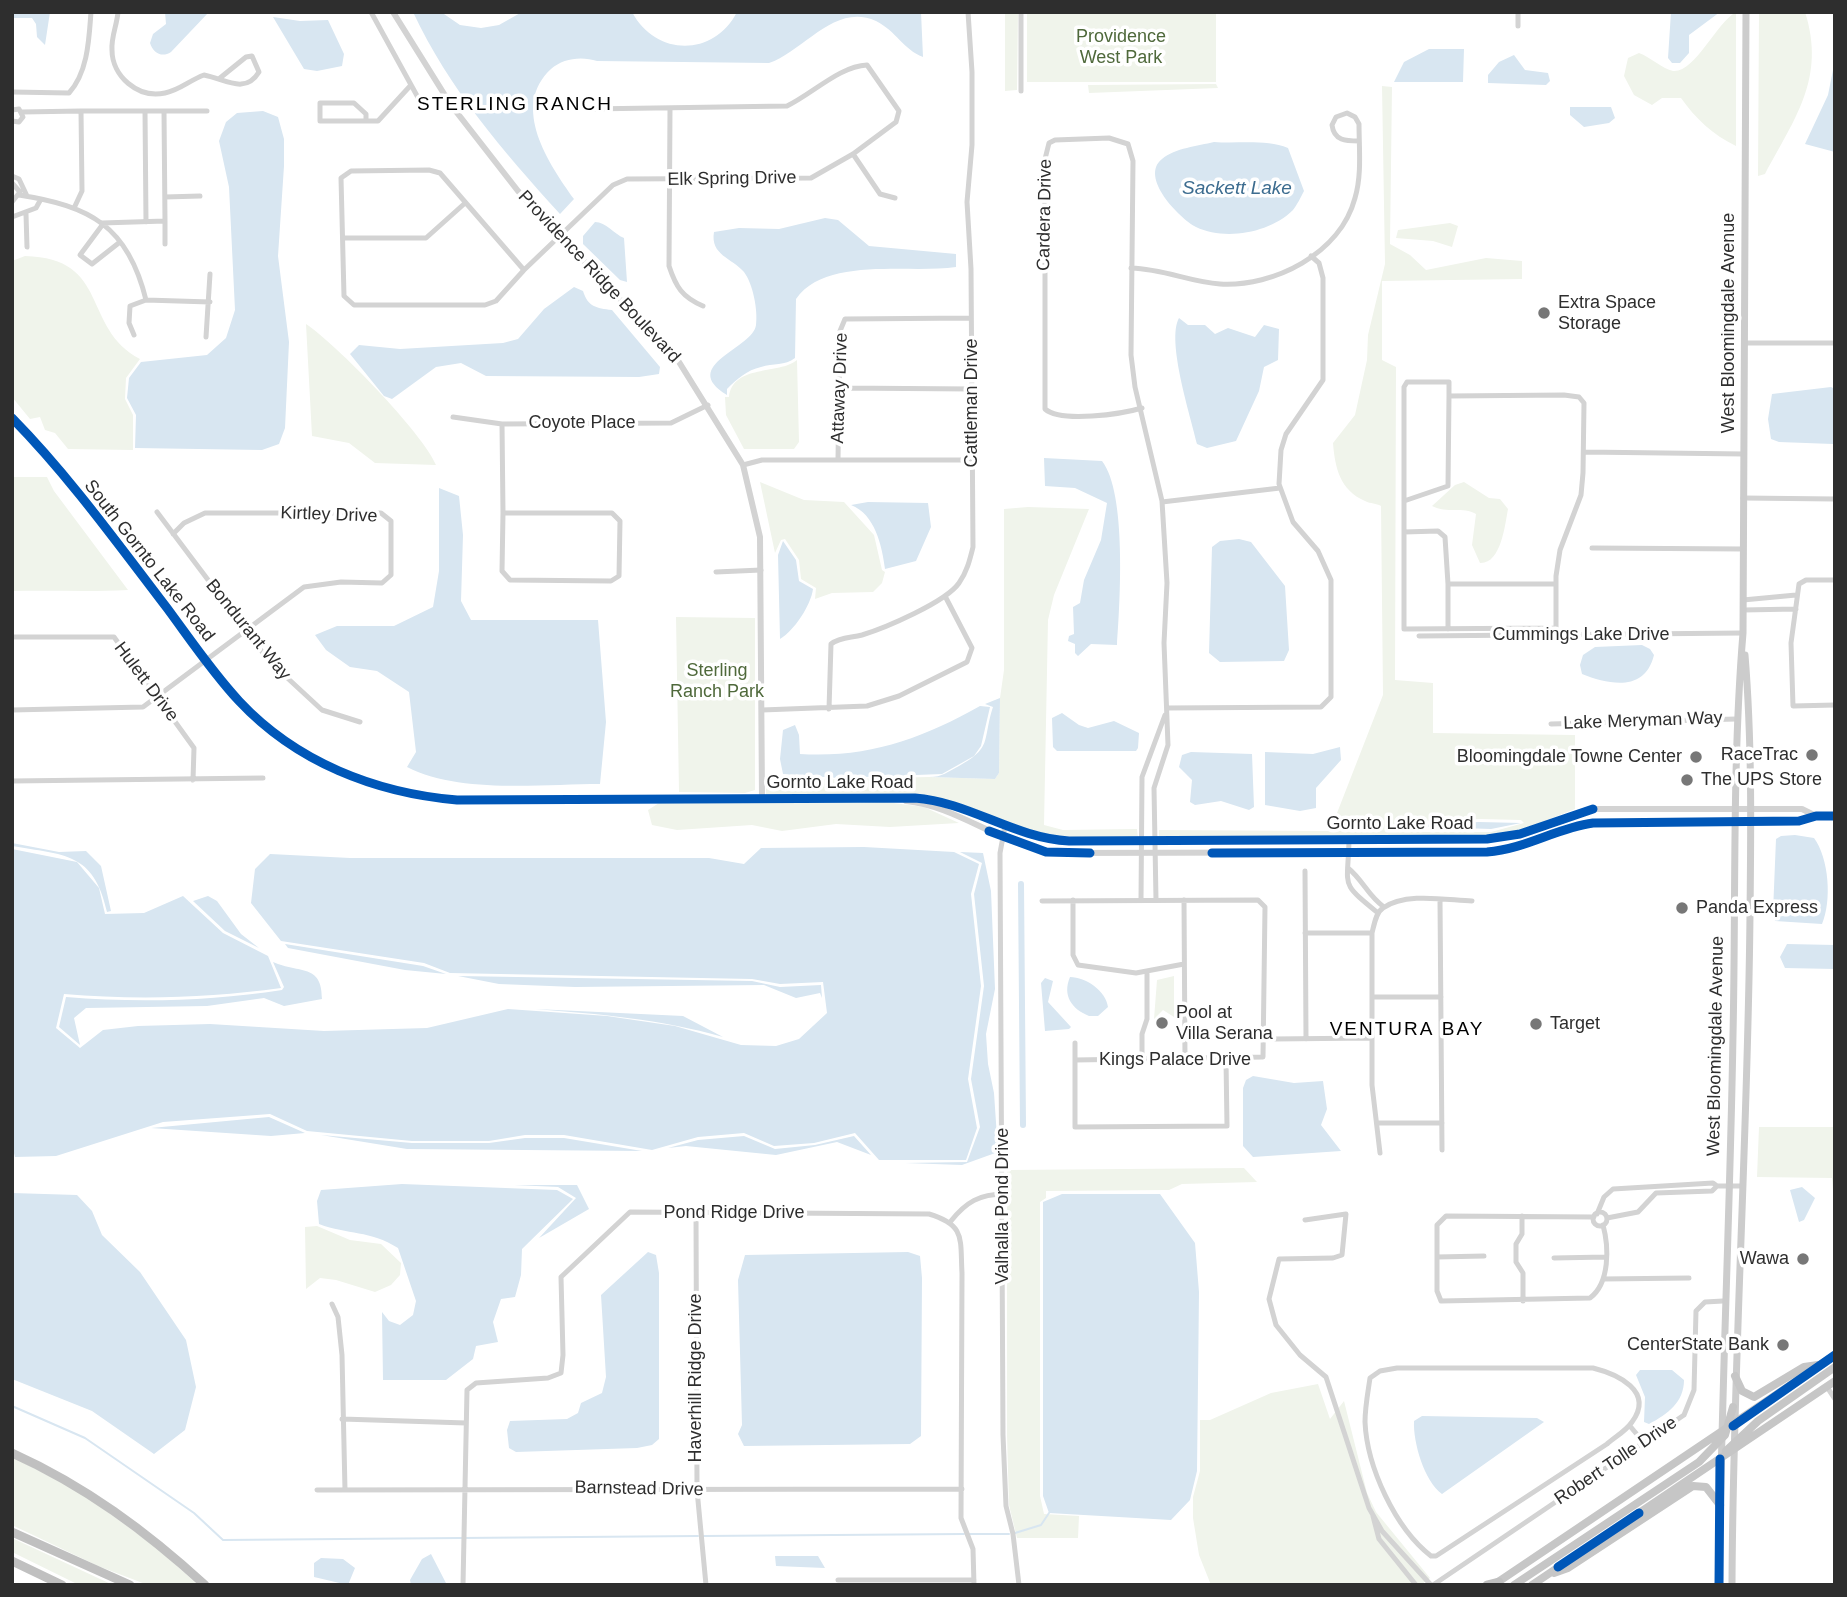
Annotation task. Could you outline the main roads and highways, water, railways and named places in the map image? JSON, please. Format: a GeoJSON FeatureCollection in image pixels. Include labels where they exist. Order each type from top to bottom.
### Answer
{"type":"FeatureCollection","features":[{"type":"Feature","properties":{"kind":"highway"},"geometry":{"type":"LineString","coordinates":[[12,1453],[70,1482],[106,1504],[142,1530],[205,1585]]}},
{"type":"Feature","properties":{"kind":"highway"},"geometry":{"type":"LineString","coordinates":[[12,1532],[130,1585]]}},
{"type":"Feature","properties":{"kind":"highway"},"geometry":{"type":"LineString","coordinates":[[12,1560],[62,1585]]}},
{"type":"Feature","properties":{"kind":"highway"},"geometry":{"type":"LineString","coordinates":[[1487,1585],[1496,1583]]}},
{"type":"Feature","properties":{"kind":"main road","name":"West Bloomingdale Avenue"},"geometry":{"type":"LineString","coordinates":[[1719,1585],[1723,1301],[1734,998],[1736,719],[1743,633],[1746,12]]}},
{"type":"Feature","properties":{"kind":"main road","name":"West Bloomingdale Avenue"},"geometry":{"type":"LineString","coordinates":[[1733,1407],[1749,1000],[1750,719],[1743,633]]}},
{"type":"Feature","properties":{"kind":"main road"},"geometry":{"type":"LineString","coordinates":[[1734,998],[1749,1000]]}},
{"type":"Feature","properties":{"kind":"main road"},"geometry":{"type":"LineString","coordinates":[[1514,1585],[1698,1463],[1731,1427],[1835,1355]]}},
{"type":"Feature","properties":{"kind":"main road"},"geometry":{"type":"LineString","coordinates":[[1735,1376],[1742,1391],[1755,1397],[1804,1367],[1821,1365]]}},
{"type":"Feature","properties":{"kind":"main road"},"geometry":{"type":"LineString","coordinates":[[1532,1585],[1720,1459],[1758,1421],[1835,1367]]}},
{"type":"Feature","properties":{"kind":"main road"},"geometry":{"type":"LineString","coordinates":[[1732,1448],[1835,1381]]}},
{"type":"Feature","properties":{"kind":"main road"},"geometry":{"type":"LineString","coordinates":[[1732,1585],[1733,1407]]}},
{"type":"Feature","properties":{"kind":"main road"},"geometry":{"type":"LineString","coordinates":[[1496,1583],[1720,1439]]}},
{"type":"Feature","properties":{"kind":"main road"},"geometry":{"type":"LineString","coordinates":[[1544,1576],[1568,1568],[1693,1486],[1706,1487],[1720,1504]]}},
{"type":"Feature","properties":{"kind":"water"},"geometry":{"type":"Polygon","coordinates":[[[12,12],[50,12],[45,45],[37,37],[36,24],[32,18],[12,18],[12,12]]]}},
{"type":"Feature","properties":{"kind":"water"},"geometry":{"type":"Polygon","coordinates":[[[165,12],[209,12],[171,52],[158,54],[150,43],[153,34],[166,24],[165,12]]]}},
{"type":"Feature","properties":{"kind":"water"},"geometry":{"type":"Polygon","coordinates":[[[413,12],[441,12],[460,25],[481,28],[499,25],[522,12],[632,12],[642,27],[655,37],[670,44],[685,46],[700,44],[714,37],[727,27],[737,12],[921,12],[923,57],[910,50],[883,25],[861,17],[833,23],[769,63],[597,61],[579,58],[561,62],[551,69],[539,84],[534,100],[534,118],[545,153],[574,199],[560,214],[498,143],[460,93],[413,12]]]}},
{"type":"Feature","properties":{"kind":"water"},"geometry":{"type":"Polygon","coordinates":[[[1671,12],[1720,12],[1689,35],[1689,53],[1680,63],[1672,63],[1668,58],[1671,12]]]}},
{"type":"Feature","properties":{"kind":"water"},"geometry":{"type":"Polygon","coordinates":[[[273,17],[300,21],[328,20],[344,54],[342,66],[317,71],[304,69],[273,17]]]}},
{"type":"Feature","properties":{"kind":"water"},"geometry":{"type":"Polygon","coordinates":[[[1429,49],[1464,49],[1463,82],[1394,82],[1404,62],[1429,49]]]}},
{"type":"Feature","properties":{"kind":"water"},"geometry":{"type":"Polygon","coordinates":[[[1514,55],[1525,70],[1548,73],[1550,81],[1546,85],[1488,83],[1488,75],[1499,62],[1514,55]]]}},
{"type":"Feature","properties":{"kind":"water"},"geometry":{"type":"Polygon","coordinates":[[[1835,60],[1835,152],[1805,144],[1828,95],[1835,60]]]}},
{"type":"Feature","properties":{"kind":"water"},"geometry":{"type":"Polygon","coordinates":[[[1570,107],[1611,107],[1615,118],[1609,123],[1584,127],[1570,115],[1570,107]]]}},
{"type":"Feature","properties":{"kind":"water"},"geometry":{"type":"Polygon","coordinates":[[[263,111],[278,117],[284,139],[278,256],[289,342],[285,428],[279,444],[262,450],[135,448],[136,415],[127,398],[129,378],[141,362],[207,355],[226,338],[235,310],[229,187],[219,141],[226,122],[237,113],[263,111]]]}},
{"type":"Feature","properties":{"kind":"water","name":"Sackett Lake"},"geometry":{"type":"Polygon","coordinates":[[[1214,142],[1261,143],[1288,148],[1304,191],[1293,210],[1260,229],[1233,234],[1196,227],[1180,215],[1158,186],[1156,167],[1173,152],[1214,142]]]}},
{"type":"Feature","properties":{"kind":"water"},"geometry":{"type":"Polygon","coordinates":[[[825,218],[838,220],[869,246],[956,254],[956,267],[848,272],[827,277],[810,286],[796,299],[795,358],[756,368],[738,378],[727,389],[727,395],[714,384],[710,375],[722,358],[752,334],[756,325],[756,312],[747,277],[715,246],[714,232],[739,228],[779,229],[825,218]]]}},
{"type":"Feature","properties":{"kind":"water"},"geometry":{"type":"Polygon","coordinates":[[[595,222],[603,224],[624,238],[627,282],[620,280],[583,244],[583,236],[595,222]]]}},
{"type":"Feature","properties":{"kind":"water"},"geometry":{"type":"Polygon","coordinates":[[[574,287],[583,291],[593,306],[612,310],[660,367],[659,374],[639,377],[486,376],[461,363],[436,367],[392,399],[384,396],[350,354],[359,345],[400,349],[503,343],[518,339],[544,309],[574,287]]]}},
{"type":"Feature","properties":{"kind":"water"},"geometry":{"type":"Polygon","coordinates":[[[1179,318],[1188,325],[1205,325],[1215,334],[1228,328],[1255,337],[1264,325],[1279,329],[1278,360],[1264,367],[1259,391],[1236,441],[1207,448],[1197,444],[1177,361],[1175,344],[1179,318]]]}},
{"type":"Feature","properties":{"kind":"water"},"geometry":{"type":"Polygon","coordinates":[[[1831,387],[1835,389],[1833,444],[1779,442],[1771,439],[1768,419],[1772,394],[1831,387]]]}},
{"type":"Feature","properties":{"kind":"water"},"geometry":{"type":"Polygon","coordinates":[[[1044,458],[1102,461],[1110,476],[1115,497],[1120,549],[1117,645],[1091,644],[1078,656],[1075,653],[1075,644],[1068,641],[1069,636],[1074,634],[1073,607],[1080,603],[1084,580],[1101,540],[1107,503],[1075,488],[1045,486],[1044,458]]]}},
{"type":"Feature","properties":{"kind":"water"},"geometry":{"type":"Polygon","coordinates":[[[439,488],[459,496],[463,535],[461,601],[471,620],[598,620],[606,722],[600,784],[476,784],[451,781],[407,767],[416,752],[409,692],[377,671],[350,667],[326,650],[315,635],[337,626],[394,626],[433,607],[439,571],[439,488]]]}},
{"type":"Feature","properties":{"kind":"water"},"geometry":{"type":"Polygon","coordinates":[[[868,502],[928,503],[931,527],[916,561],[885,569],[872,523],[859,509],[851,505],[868,502]]]}},
{"type":"Feature","properties":{"kind":"water"},"geometry":{"type":"Polygon","coordinates":[[[1239,539],[1251,542],[1285,586],[1289,650],[1284,661],[1220,662],[1209,653],[1212,547],[1220,541],[1239,539]]]}},
{"type":"Feature","properties":{"kind":"water"},"geometry":{"type":"Polygon","coordinates":[[[783,541],[796,560],[799,581],[813,589],[801,617],[780,639],[778,555],[783,541]]]}},
{"type":"Feature","properties":{"kind":"water"},"geometry":{"type":"Polygon","coordinates":[[[1642,645],[1654,655],[1643,675],[1635,680],[1615,683],[1582,674],[1580,665],[1583,655],[1595,647],[1642,645]]]}},
{"type":"Feature","properties":{"kind":"water"},"geometry":{"type":"Polygon","coordinates":[[[1000,698],[999,773],[995,779],[929,777],[945,774],[977,754],[985,742],[993,707],[985,704],[1000,698]]]}},
{"type":"Feature","properties":{"kind":"water"},"geometry":{"type":"Polygon","coordinates":[[[980,706],[990,707],[981,746],[974,756],[942,774],[838,778],[783,774],[780,759],[783,730],[795,725],[799,735],[800,754],[849,753],[915,737],[980,706]]]}},
{"type":"Feature","properties":{"kind":"water"},"geometry":{"type":"Polygon","coordinates":[[[1062,713],[1088,728],[1114,721],[1139,733],[1138,748],[1136,751],[1057,751],[1053,747],[1052,718],[1062,713]]]}},
{"type":"Feature","properties":{"kind":"water"},"geometry":{"type":"Polygon","coordinates":[[[1340,747],[1341,760],[1316,788],[1316,808],[1300,811],[1265,805],[1265,752],[1313,754],[1340,747]]]}},
{"type":"Feature","properties":{"kind":"water"},"geometry":{"type":"Polygon","coordinates":[[[1191,752],[1252,754],[1254,807],[1249,810],[1221,801],[1195,805],[1190,802],[1192,780],[1179,767],[1182,755],[1191,752]]]}},
{"type":"Feature","properties":{"kind":"water"},"geometry":{"type":"Polygon","coordinates":[[[1521,823],[1491,829],[1398,826],[1521,823]]]}},
{"type":"Feature","properties":{"kind":"water"},"geometry":{"type":"Polygon","coordinates":[[[1795,835],[1814,838],[1823,857],[1828,892],[1822,924],[1775,921],[1773,912],[1776,839],[1795,835]]]}},
{"type":"Feature","properties":{"kind":"water"},"geometry":{"type":"Polygon","coordinates":[[[12,843],[59,852],[86,851],[101,866],[111,911],[107,912],[101,892],[85,867],[61,855],[12,846],[12,843]]]}},
{"type":"Feature","properties":{"kind":"water"},"geometry":{"type":"Polygon","coordinates":[[[864,847],[954,852],[979,864],[971,894],[981,986],[968,1079],[977,1128],[966,1160],[879,1160],[855,1133],[814,1143],[774,1146],[744,1133],[698,1137],[652,1150],[564,1135],[525,1135],[489,1141],[412,1141],[307,1131],[270,1114],[163,1122],[56,1156],[15,1157],[12,1145],[12,849],[77,862],[99,888],[105,914],[144,913],[183,896],[223,933],[268,956],[281,988],[172,997],[64,994],[56,1028],[80,1048],[103,1030],[138,1026],[210,1024],[324,1031],[427,1028],[508,1009],[607,1016],[675,1026],[741,1045],[776,1046],[799,1039],[827,1013],[823,982],[780,984],[752,979],[450,973],[424,963],[281,941],[251,903],[255,869],[270,854],[350,858],[709,858],[744,864],[761,848],[864,847]]]}},
{"type":"Feature","properties":{"kind":"water"},"geometry":{"type":"Polygon","coordinates":[[[960,852],[983,853],[991,891],[995,989],[986,1034],[998,1152],[962,1165],[905,1163],[967,1162],[980,1127],[971,1079],[984,986],[974,894],[982,863],[960,852]]]}},
{"type":"Feature","properties":{"kind":"water"},"geometry":{"type":"Polygon","coordinates":[[[208,896],[217,901],[241,934],[259,948],[225,931],[193,901],[208,896]]]}},
{"type":"Feature","properties":{"kind":"water"},"geometry":{"type":"Polygon","coordinates":[[[285,944],[423,966],[446,974],[405,970],[288,948],[285,944]]]}},
{"type":"Feature","properties":{"kind":"water"},"geometry":{"type":"Polygon","coordinates":[[[1787,944],[1835,945],[1835,969],[1785,968],[1780,957],[1787,944]]]}},
{"type":"Feature","properties":{"kind":"water"},"geometry":{"type":"Polygon","coordinates":[[[273,962],[314,975],[321,988],[322,999],[284,1006],[264,998],[207,1006],[86,1008],[74,1018],[80,1045],[59,1027],[66,997],[174,1000],[282,990],[284,987],[273,962]]]}},
{"type":"Feature","properties":{"kind":"water"},"geometry":{"type":"Polygon","coordinates":[[[458,976],[752,981],[780,987],[821,985],[822,998],[820,993],[796,998],[764,985],[575,987],[499,984],[458,976]]]}},
{"type":"Feature","properties":{"kind":"water"},"geometry":{"type":"Polygon","coordinates":[[[1070,977],[1082,979],[1094,986],[1108,1007],[1098,1016],[1089,1016],[1078,1010],[1068,996],[1070,977]]]}},
{"type":"Feature","properties":{"kind":"water"},"geometry":{"type":"Polygon","coordinates":[[[1045,978],[1053,981],[1048,1002],[1071,1027],[1069,1029],[1045,1031],[1041,983],[1045,978]]]}},
{"type":"Feature","properties":{"kind":"water"},"geometry":{"type":"Polygon","coordinates":[[[535,1009],[683,1016],[723,1037],[606,1015],[535,1009]]]}},
{"type":"Feature","properties":{"kind":"water"},"geometry":{"type":"Polygon","coordinates":[[[1253,1076],[1294,1083],[1323,1081],[1327,1109],[1321,1125],[1341,1151],[1253,1157],[1243,1146],[1243,1088],[1246,1080],[1253,1076]]]}},
{"type":"Feature","properties":{"kind":"water"},"geometry":{"type":"Polygon","coordinates":[[[269,1117],[305,1133],[271,1136],[151,1128],[269,1117]]]}},
{"type":"Feature","properties":{"kind":"water"},"geometry":{"type":"Polygon","coordinates":[[[321,1135],[412,1143],[489,1143],[525,1138],[564,1138],[642,1151],[407,1149],[321,1135]]]}},
{"type":"Feature","properties":{"kind":"water"},"geometry":{"type":"Polygon","coordinates":[[[744,1136],[775,1149],[815,1145],[854,1136],[871,1155],[837,1142],[776,1155],[686,1146],[668,1148],[698,1140],[744,1136]]]}},
{"type":"Feature","properties":{"kind":"water"},"geometry":{"type":"Polygon","coordinates":[[[402,1184],[557,1190],[573,1199],[522,1249],[521,1275],[515,1297],[501,1299],[493,1322],[498,1342],[476,1346],[473,1359],[446,1380],[383,1380],[382,1312],[389,1321],[400,1325],[413,1315],[416,1301],[398,1248],[378,1238],[319,1224],[317,1201],[321,1190],[402,1184]]]}},
{"type":"Feature","properties":{"kind":"water"},"geometry":{"type":"Polygon","coordinates":[[[514,1185],[577,1185],[589,1209],[539,1238],[576,1198],[558,1187],[514,1185]]]}},
{"type":"Feature","properties":{"kind":"water"},"geometry":{"type":"Polygon","coordinates":[[[1802,1187],[1815,1198],[1804,1220],[1799,1222],[1790,1190],[1802,1187]]]}},
{"type":"Feature","properties":{"kind":"water"},"geometry":{"type":"Polygon","coordinates":[[[12,1193],[77,1195],[92,1211],[102,1235],[140,1272],[186,1340],[196,1387],[185,1430],[154,1454],[92,1411],[12,1379],[12,1193]]]}},
{"type":"Feature","properties":{"kind":"water"},"geometry":{"type":"Polygon","coordinates":[[[1062,1194],[1160,1194],[1195,1243],[1199,1292],[1197,1471],[1190,1500],[1171,1520],[1049,1513],[1043,1496],[1043,1202],[1062,1194]]]}},
{"type":"Feature","properties":{"kind":"water"},"geometry":{"type":"Polygon","coordinates":[[[648,1252],[656,1255],[659,1273],[659,1439],[652,1445],[637,1448],[516,1452],[509,1448],[507,1430],[510,1421],[567,1419],[578,1413],[581,1403],[602,1393],[606,1377],[601,1295],[648,1252]]]}},
{"type":"Feature","properties":{"kind":"water"},"geometry":{"type":"Polygon","coordinates":[[[908,1252],[920,1256],[922,1278],[921,1436],[910,1444],[744,1446],[738,1434],[742,1425],[738,1280],[745,1255],[908,1252]]]}},
{"type":"Feature","properties":{"kind":"water"},"geometry":{"type":"Polygon","coordinates":[[[1640,1370],[1672,1370],[1684,1380],[1678,1401],[1649,1424],[1644,1422],[1645,1397],[1636,1375],[1640,1370]]]}},
{"type":"Feature","properties":{"kind":"water"},"geometry":{"type":"Polygon","coordinates":[[[1422,1416],[1537,1418],[1544,1422],[1442,1494],[1425,1471],[1415,1439],[1414,1421],[1422,1416]]]}},
{"type":"Feature","properties":{"kind":"water"},"geometry":{"type":"Polygon","coordinates":[[[431,1554],[447,1585],[411,1585],[410,1580],[422,1559],[431,1554]]]}},
{"type":"Feature","properties":{"kind":"water"},"geometry":{"type":"Polygon","coordinates":[[[775,1556],[818,1556],[825,1568],[776,1566],[775,1556]]]}},
{"type":"Feature","properties":{"kind":"water"},"geometry":{"type":"Polygon","coordinates":[[[321,1558],[343,1559],[355,1568],[348,1585],[314,1577],[314,1563],[321,1558]]]}},
{"type":"Feature","properties":{"kind":"waterway"},"geometry":{"type":"LineString","coordinates":[[1021,884],[1023,1125]]}},
{"type":"Feature","properties":{"kind":"waterway"},"geometry":{"type":"LineString","coordinates":[[12,1406],[85,1438],[194,1513],[223,1540],[698,1536]]}},
{"type":"Feature","properties":{"kind":"waterway"},"geometry":{"type":"LineString","coordinates":[[1015,1533],[1041,1525],[1049,1513]]}},
{"type":"Feature","properties":{"kind":"waterway"},"geometry":{"type":"LineString","coordinates":[[704,1536],[964,1534]]}},
{"type":"Feature","properties":{"kind":"waterway"},"geometry":{"type":"LineString","coordinates":[[970,1534],[1009,1534]]}},
{"type":"Feature","properties":{"kind":"place","name":"Extra Space Storage"},"geometry":{"type":"Point","coordinates":[1544,313]}},
{"type":"Feature","properties":{"kind":"place","name":"RaceTrac"},"geometry":{"type":"Point","coordinates":[1812,755]}},
{"type":"Feature","properties":{"kind":"place","name":"Bloomingdale Towne Center"},"geometry":{"type":"Point","coordinates":[1696,757]}},
{"type":"Feature","properties":{"kind":"place","name":"The UPS Store"},"geometry":{"type":"Point","coordinates":[1687,780]}},
{"type":"Feature","properties":{"kind":"place","name":"Panda Express"},"geometry":{"type":"Point","coordinates":[1682,908]}},
{"type":"Feature","properties":{"kind":"place","name":"Pool at Villa Serana"},"geometry":{"type":"Point","coordinates":[1162,1023]}},
{"type":"Feature","properties":{"kind":"place","name":"Target"},"geometry":{"type":"Point","coordinates":[1536,1024]}},
{"type":"Feature","properties":{"kind":"place","name":"Wawa"},"geometry":{"type":"Point","coordinates":[1803,1259]}},
{"type":"Feature","properties":{"kind":"place","name":"CenterState Bank"},"geometry":{"type":"Point","coordinates":[1783,1345]}},
{"type":"Feature","properties":{"kind":"district","name":"STERLING RANCH"},"geometry":{"type":"Point","coordinates":[515,105]}},
{"type":"Feature","properties":{"kind":"district","name":"VENTURA BAY"},"geometry":{"type":"Point","coordinates":[1407,1030]}},
{"type":"Feature","properties":{"kind":"park label","name":"Providence West Park"},"geometry":{"type":"Point","coordinates":[1121,47]}},
{"type":"Feature","properties":{"kind":"park label","name":"Sterling Ranch Park"},"geometry":{"type":"Point","coordinates":[717,681]}}]}
